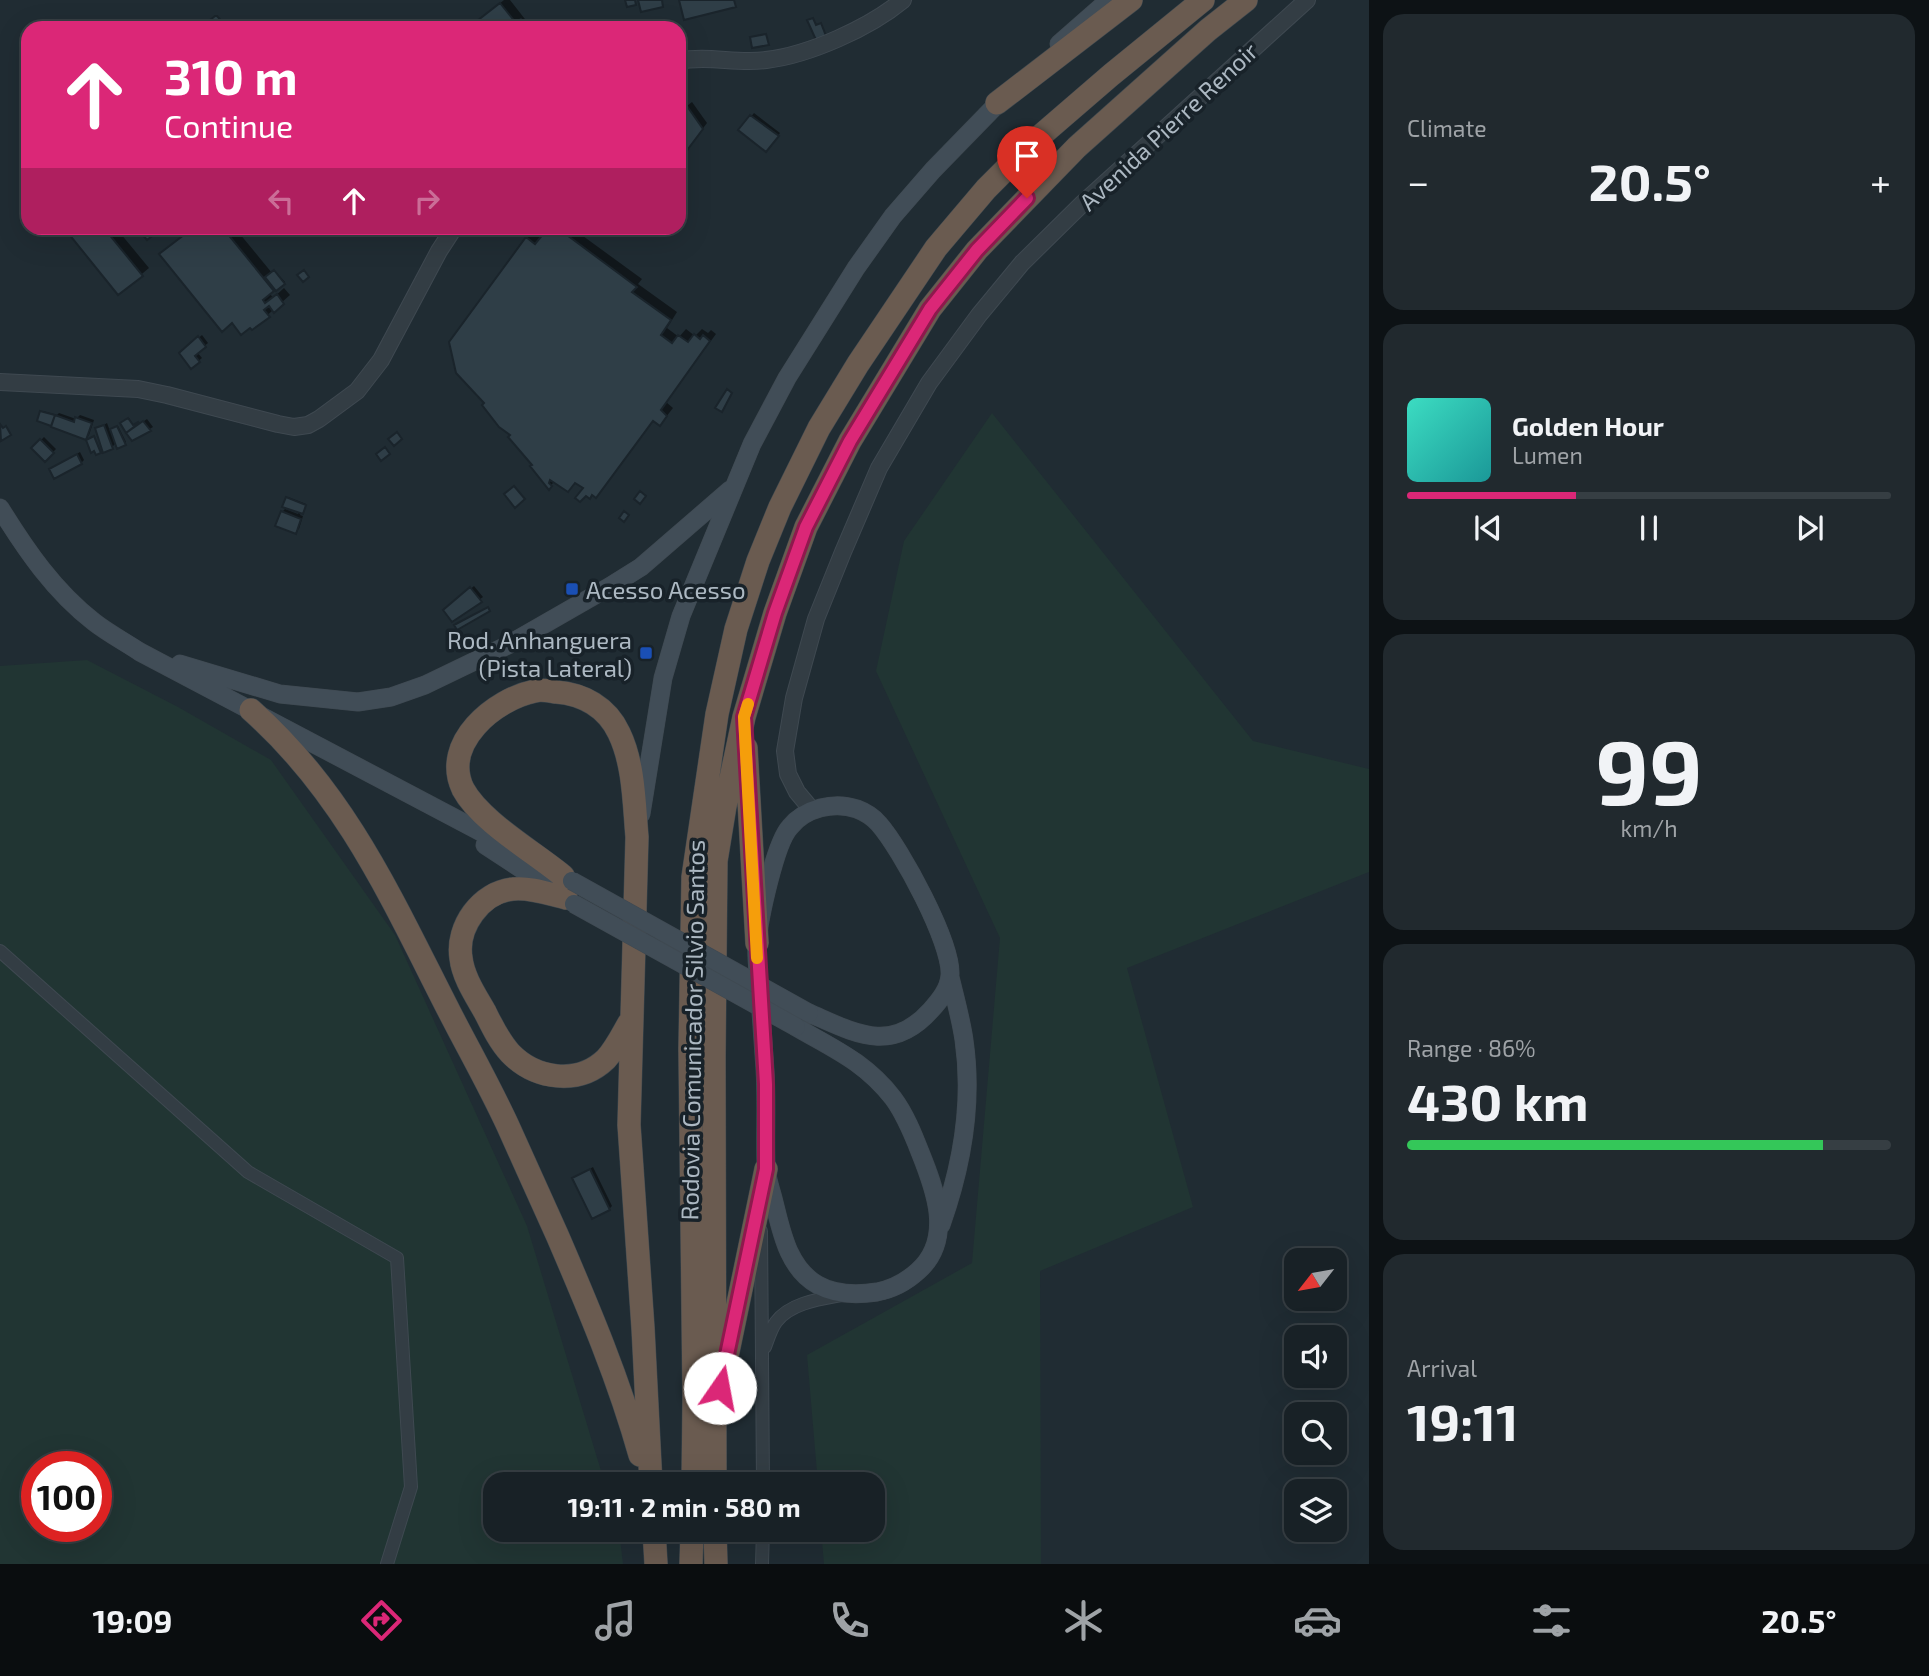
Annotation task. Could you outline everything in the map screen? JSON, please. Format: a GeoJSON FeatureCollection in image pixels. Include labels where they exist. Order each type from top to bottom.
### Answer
{"type":"FeatureCollection","features":[{"type":"Feature","properties":{"kind":"highway"},"geometry":{"type":"LineString","coordinates":[[997,103],[1131,0]]}},
{"type":"Feature","properties":{"kind":"highway","name":"Rodovia Comunicador Silvio Santos"},"geometry":{"type":"LineString","coordinates":[[693,1472],[690,1049],[693,877],[717,714],[736,629],[758,561],[780,507],[819,428],[858,364],[936,248],[986,190],[1031,145],[1203,0]]}},
{"type":"Feature","properties":{"kind":"highway","name":"Rodovia Comunicador Silvio Santos"},"geometry":{"type":"LineString","coordinates":[[715,1472],[716,861],[744,717],[775,613],[806,527],[850,441],[930,309],[977,250],[1077,146],[1208,30],[1246,0]]}},
{"type":"Feature","properties":{"kind":"highway"},"geometry":{"type":"LineString","coordinates":[[569,890],[470,800],[462,786],[458,765],[461,751],[473,727],[489,712],[513,698],[537,690],[582,696],[601,708],[613,720],[628,757],[637,837],[629,1125],[649,1472]]}},
{"type":"Feature","properties":{"kind":"highway"},"geometry":{"type":"LineString","coordinates":[[251,710],[296,754],[338,808],[396,905],[508,1124],[588,1306],[618,1383],[646,1472]]}},
{"type":"Feature","properties":{"kind":"highway"},"geometry":{"type":"LineString","coordinates":[[744,717],[757,943]]}},
{"type":"Feature","properties":{"kind":"highway"},"geometry":{"type":"LineString","coordinates":[[569,890],[511,889],[484,901],[467,923],[461,945],[461,959],[470,985],[500,1041],[525,1065],[544,1074],[562,1077],[593,1069],[605,1060],[631,1020]]}},
{"type":"Feature","properties":{"kind":"highway"},"geometry":{"type":"LineString","coordinates":[[715,1414],[766,1169]]}},
{"type":"Feature","properties":{"kind":"highway"},"geometry":{"type":"LineString","coordinates":[[655,1542],[656,1564]]}},
{"type":"Feature","properties":{"kind":"highway"},"geometry":{"type":"LineString","coordinates":[[691,1564],[692,1542]]}},
{"type":"Feature","properties":{"kind":"highway"},"geometry":{"type":"LineString","coordinates":[[716,1542],[716,1564]]}},
{"type":"Feature","properties":{"kind":"main road"},"geometry":{"type":"LineString","coordinates":[[637,837],[663,678],[681,616],[752,444],[788,378],[856,268],[893,216],[997,103],[1109,0]]}},
{"type":"Feature","properties":{"kind":"main road"},"geometry":{"type":"LineString","coordinates":[[140,652],[280,694],[358,702],[391,697],[425,685],[508,645],[609,587],[641,567],[734,486]]}},
{"type":"Feature","properties":{"kind":"main road"},"geometry":{"type":"LineString","coordinates":[[0,508],[38,565],[63,595],[95,623],[140,652],[397,788],[854,1060],[876,1079],[895,1101],[912,1133],[928,1171],[938,1207],[939,1230]]}},
{"type":"Feature","properties":{"kind":"main road"},"geometry":{"type":"LineString","coordinates":[[835,805],[858,809],[877,821],[890,838],[933,916],[948,962],[964,1040],[967,1105],[960,1158],[936,1245],[925,1265],[909,1279],[889,1289],[846,1294],[816,1284],[801,1270],[785,1245],[766,1169],[766,1084],[757,943],[766,896],[787,829],[812,810],[835,805]]}},
{"type":"Feature","properties":{"kind":"main road"},"geometry":{"type":"LineString","coordinates":[[569,890],[810,1013],[858,1034],[881,1037],[901,1033],[922,1021],[942,998],[950,977]]}},
{"type":"Feature","properties":{"kind":"street"},"geometry":{"type":"LineString","coordinates":[[686,61],[764,61],[794,54],[820,46],[885,15],[903,0]]}},
{"type":"Feature","properties":{"kind":"street","name":"Avenida Pierre Renoir"},"geometry":{"type":"LineString","coordinates":[[812,810],[797,792],[788,774],[785,751],[794,698],[816,619],[879,468],[929,383],[979,314],[1022,263],[1082,204],[1307,0]]}},
{"type":"Feature","properties":{"kind":"street"},"geometry":{"type":"LineString","coordinates":[[0,382],[138,389],[278,424],[293,427],[308,425],[357,391],[381,360],[449,235]]}},
{"type":"Feature","properties":{"kind":"street"},"geometry":{"type":"LineString","coordinates":[[0,951],[248,1172],[397,1258],[411,1487],[387,1564]]}},
{"type":"Feature","properties":{"kind":"street"},"geometry":{"type":"LineString","coordinates":[[759,1199],[763,1353],[762,1472]]}},
{"type":"Feature","properties":{"kind":"street"},"geometry":{"type":"LineString","coordinates":[[763,1353],[775,1324],[783,1314],[817,1300],[846,1294]]}},
{"type":"Feature","properties":{"kind":"street"},"geometry":{"type":"LineString","coordinates":[[762,1542],[762,1564]]}},
{"type":"Feature","properties":{"kind":"green space"},"geometry":{"type":"Polygon","coordinates":[[[992,413],[1253,741],[1369,769],[1369,872],[1127,968],[1193,1207],[1040,1271],[1041,1564],[824,1564],[822,1542],[885,1542],[885,1472],[817,1472],[807,1355],[972,1263],[1000,938],[876,671],[904,541],[992,413]]]}},
{"type":"Feature","properties":{"kind":"green space"},"geometry":{"type":"Polygon","coordinates":[[[87,660],[178,707],[271,760],[395,935],[527,1226],[601,1472],[483,1472],[483,1542],[620,1542],[623,1564],[0,1564],[0,666],[87,660]]]}},
{"type":"Feature","properties":{"kind":"building"},"geometry":{"type":"Polygon","coordinates":[[[625,0],[635,0],[636,5],[627,7],[625,0]]]}},
{"type":"Feature","properties":{"kind":"building"},"geometry":{"type":"Polygon","coordinates":[[[638,0],[662,0],[663,7],[641,12],[638,0]]]}},
{"type":"Feature","properties":{"kind":"building"},"geometry":{"type":"Polygon","coordinates":[[[679,0],[734,0],[736,7],[684,20],[679,0]]]}},
{"type":"Feature","properties":{"kind":"building"},"geometry":{"type":"Polygon","coordinates":[[[500,3],[514,21],[477,21],[500,3]]]}},
{"type":"Feature","properties":{"kind":"building"},"geometry":{"type":"Polygon","coordinates":[[[217,16],[222,21],[209,21],[217,16]]]}},
{"type":"Feature","properties":{"kind":"building"},"geometry":{"type":"Polygon","coordinates":[[[813,18],[816,25],[821,23],[826,36],[816,40],[807,20],[813,18]]]}},
{"type":"Feature","properties":{"kind":"building"},"geometry":{"type":"Polygon","coordinates":[[[766,34],[769,45],[752,48],[750,37],[766,34]]]}},
{"type":"Feature","properties":{"kind":"building"},"geometry":{"type":"Polygon","coordinates":[[[686,107],[703,129],[686,152],[686,107]]]}},
{"type":"Feature","properties":{"kind":"building"},"geometry":{"type":"Polygon","coordinates":[[[750,115],[779,136],[766,152],[738,130],[750,115]]]}},
{"type":"Feature","properties":{"kind":"building"},"geometry":{"type":"Polygon","coordinates":[[[70,235],[110,235],[143,276],[118,295],[70,235]]]}},
{"type":"Feature","properties":{"kind":"building"},"geometry":{"type":"Polygon","coordinates":[[[184,235],[229,235],[274,291],[263,300],[265,303],[277,294],[284,304],[274,313],[269,306],[264,310],[270,317],[241,335],[232,323],[222,332],[159,254],[184,235]]]}},
{"type":"Feature","properties":{"kind":"building"},"geometry":{"type":"Polygon","coordinates":[[[542,235],[567,235],[637,287],[632,292],[671,320],[661,335],[672,343],[678,335],[688,342],[694,334],[700,339],[703,335],[710,341],[661,410],[667,416],[660,426],[653,421],[596,498],[592,495],[590,499],[586,496],[580,502],[575,498],[583,488],[575,483],[568,492],[550,480],[552,486],[549,490],[508,437],[510,435],[499,427],[482,405],[484,403],[456,373],[449,342],[526,237],[535,244],[542,235]]]}},
{"type":"Feature","properties":{"kind":"building"},"geometry":{"type":"Polygon","coordinates":[[[274,270],[285,284],[276,291],[265,277],[274,270]]]}},
{"type":"Feature","properties":{"kind":"building"},"geometry":{"type":"Polygon","coordinates":[[[304,270],[309,277],[303,282],[297,275],[304,270]]]}},
{"type":"Feature","properties":{"kind":"building"},"geometry":{"type":"Polygon","coordinates":[[[198,336],[206,347],[195,356],[200,362],[191,369],[179,353],[198,336]]]}},
{"type":"Feature","properties":{"kind":"building"},"geometry":{"type":"Polygon","coordinates":[[[727,389],[732,393],[722,412],[715,408],[727,389]]]}},
{"type":"Feature","properties":{"kind":"building"},"geometry":{"type":"Polygon","coordinates":[[[40,411],[55,415],[51,426],[37,421],[40,411]]]}},
{"type":"Feature","properties":{"kind":"building"},"geometry":{"type":"Polygon","coordinates":[[[55,415],[74,422],[75,417],[92,423],[86,440],[51,427],[55,415]]]}},
{"type":"Feature","properties":{"kind":"building"},"geometry":{"type":"Polygon","coordinates":[[[128,418],[133,425],[139,423],[126,433],[120,423],[128,418]]]}},
{"type":"Feature","properties":{"kind":"building"},"geometry":{"type":"Polygon","coordinates":[[[143,421],[151,431],[132,441],[126,433],[143,421]]]}},
{"type":"Feature","properties":{"kind":"building"},"geometry":{"type":"Polygon","coordinates":[[[0,424],[3,428],[6,426],[11,435],[1,441],[0,424]]]}},
{"type":"Feature","properties":{"kind":"building"},"geometry":{"type":"Polygon","coordinates":[[[104,425],[113,449],[103,453],[95,428],[104,425]]]}},
{"type":"Feature","properties":{"kind":"building"},"geometry":{"type":"Polygon","coordinates":[[[117,426],[126,445],[117,449],[110,429],[117,426]]]}},
{"type":"Feature","properties":{"kind":"building"},"geometry":{"type":"Polygon","coordinates":[[[397,432],[402,439],[394,446],[388,439],[397,432]]]}},
{"type":"Feature","properties":{"kind":"building"},"geometry":{"type":"Polygon","coordinates":[[[94,436],[101,453],[96,455],[94,451],[91,453],[86,440],[94,436]]]}},
{"type":"Feature","properties":{"kind":"building"},"geometry":{"type":"Polygon","coordinates":[[[40,439],[54,453],[45,462],[31,448],[40,439]]]}},
{"type":"Feature","properties":{"kind":"building"},"geometry":{"type":"Polygon","coordinates":[[[385,447],[390,454],[381,461],[376,454],[385,447]]]}},
{"type":"Feature","properties":{"kind":"building"},"geometry":{"type":"Polygon","coordinates":[[[77,454],[82,464],[54,479],[49,469],[77,454]]]}},
{"type":"Feature","properties":{"kind":"building"},"geometry":{"type":"Polygon","coordinates":[[[514,486],[525,499],[515,508],[504,494],[514,486]]]}},
{"type":"Feature","properties":{"kind":"building"},"geometry":{"type":"Polygon","coordinates":[[[640,491],[646,496],[640,504],[634,499],[640,491]]]}},
{"type":"Feature","properties":{"kind":"building"},"geometry":{"type":"Polygon","coordinates":[[[286,497],[306,505],[303,514],[282,507],[286,497]]]}},
{"type":"Feature","properties":{"kind":"building"},"geometry":{"type":"Polygon","coordinates":[[[281,511],[301,519],[296,534],[275,526],[281,511]]]}},
{"type":"Feature","properties":{"kind":"building"},"geometry":{"type":"Polygon","coordinates":[[[624,511],[629,515],[624,522],[619,518],[624,511]]]}},
{"type":"Feature","properties":{"kind":"building"},"geometry":{"type":"Polygon","coordinates":[[[470,587],[482,602],[452,622],[443,610],[470,587]]]}},
{"type":"Feature","properties":{"kind":"building"},"geometry":{"type":"Polygon","coordinates":[[[488,607],[490,611],[457,630],[454,625],[488,607]]]}},
{"type":"Feature","properties":{"kind":"building"},"geometry":{"type":"Polygon","coordinates":[[[590,1169],[610,1210],[592,1219],[572,1178],[590,1169]]]}},
{"type":"Feature","properties":{"kind":"slow traffic"},"geometry":{"type":"LineString","coordinates":[[748,704],[744,717],[757,958]]}},
{"type":"Feature","properties":{"kind":"place","name":"Acesso Acesso"},"geometry":{"type":"Point","coordinates":[572,589]}},
{"type":"Feature","properties":{"kind":"place","name":"Rod. Anhanguera (Pista Lateral)"},"geometry":{"type":"Point","coordinates":[646,653]}},
{"type":"Feature","properties":{"kind":"route"},"geometry":{"type":"LineString","coordinates":[[720,1388],[766,1169],[766,1084],[744,717],[775,613],[806,527],[850,441],[930,309],[977,250],[1027,198]]}}]}
